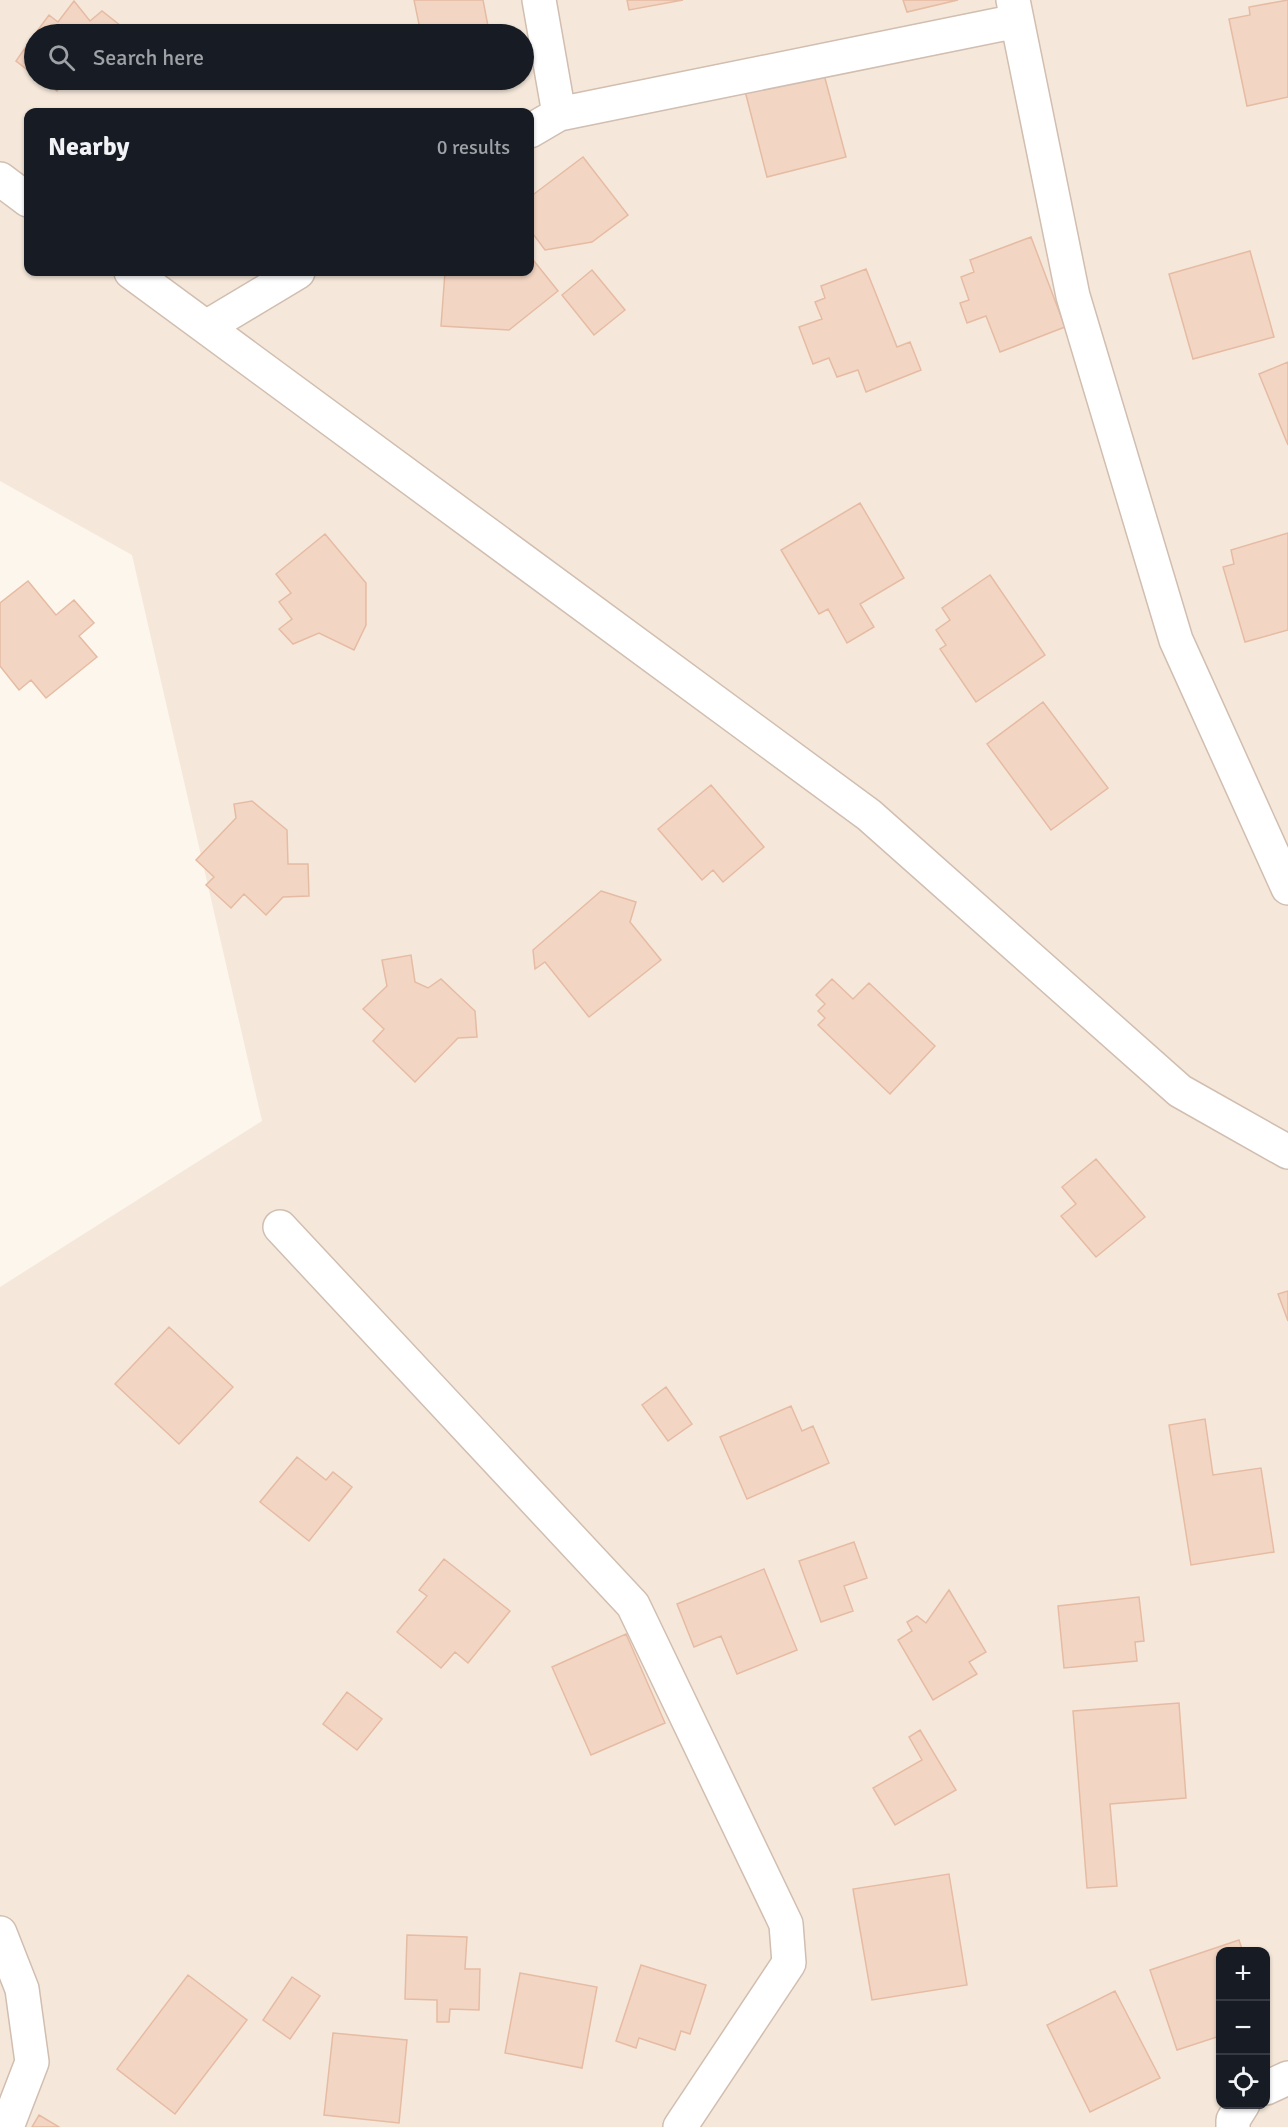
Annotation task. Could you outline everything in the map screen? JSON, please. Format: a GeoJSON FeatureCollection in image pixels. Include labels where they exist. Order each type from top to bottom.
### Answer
{"type":"FeatureCollection","features":[{"type":"Feature","properties":{"kind":"street"},"geometry":{"type":"LineString","coordinates":[[539,0],[559,114]]}},
{"type":"Feature","properties":{"kind":"street"},"geometry":{"type":"LineString","coordinates":[[534,129],[559,114],[1015,11],[1073,296],[1176,640],[1288,888]]}},
{"type":"Feature","properties":{"kind":"street"},"geometry":{"type":"LineString","coordinates":[[0,179],[24,197]]}},
{"type":"Feature","properties":{"kind":"street"},"geometry":{"type":"LineString","coordinates":[[137,276],[208,326],[869,815],[1180,1091],[1288,1152]]}},
{"type":"Feature","properties":{"kind":"street"},"geometry":{"type":"LineString","coordinates":[[208,326],[291,276]]}},
{"type":"Feature","properties":{"kind":"street"},"geometry":{"type":"LineString","coordinates":[[280,1227],[633,1605],[786,1924],[789,1963],[680,2127]]}},
{"type":"Feature","properties":{"kind":"street"},"geometry":{"type":"LineString","coordinates":[[0,1933],[22,1989],[32,2062],[7,2127]]}},
{"type":"Feature","properties":{"kind":"street"},"geometry":{"type":"LineString","coordinates":[[1270,2086],[1288,2078]]}},
{"type":"Feature","properties":{"kind":"street"},"geometry":{"type":"LineString","coordinates":[[1233,2127],[1233,2120],[1240,2109]]}},
{"type":"Feature","properties":{"kind":"shaded area"},"geometry":{"type":"Polygon","coordinates":[[[0,0],[1288,0],[1288,2127],[0,2127],[0,1287],[262,1121],[132,555],[0,481],[0,0]]]}},
{"type":"Feature","properties":{"kind":"building"},"geometry":{"type":"Polygon","coordinates":[[[414,0],[483,0],[488,24],[419,24],[414,0]]]}},
{"type":"Feature","properties":{"kind":"building"},"geometry":{"type":"Polygon","coordinates":[[[627,0],[683,0],[629,10],[627,0]]]}},
{"type":"Feature","properties":{"kind":"building"},"geometry":{"type":"Polygon","coordinates":[[[903,0],[958,0],[907,12],[903,0]]]}},
{"type":"Feature","properties":{"kind":"building"},"geometry":{"type":"Polygon","coordinates":[[[1288,0],[1288,97],[1247,106],[1229,19],[1250,15],[1249,7],[1288,0]]]}},
{"type":"Feature","properties":{"kind":"building"},"geometry":{"type":"Polygon","coordinates":[[[74,1],[90,21],[102,11],[118,24],[42,24],[49,15],[58,22],[74,1]]]}},
{"type":"Feature","properties":{"kind":"building"},"geometry":{"type":"Polygon","coordinates":[[[24,49],[24,67],[16,61],[24,49]]]}},
{"type":"Feature","properties":{"kind":"building"},"geometry":{"type":"Polygon","coordinates":[[[822,67],[846,157],[767,177],[744,87],[822,67]]]}},
{"type":"Feature","properties":{"kind":"building"},"geometry":{"type":"Polygon","coordinates":[[[583,157],[628,215],[592,242],[545,250],[534,235],[534,194],[583,157]]]}},
{"type":"Feature","properties":{"kind":"building"},"geometry":{"type":"Polygon","coordinates":[[[1031,237],[1065,327],[1000,352],[986,316],[967,323],[960,303],[969,300],[961,277],[974,272],[970,260],[1031,237]]]}},
{"type":"Feature","properties":{"kind":"building"},"geometry":{"type":"Polygon","coordinates":[[[1250,251],[1274,337],[1193,359],[1169,274],[1250,251]]]}},
{"type":"Feature","properties":{"kind":"building"},"geometry":{"type":"Polygon","coordinates":[[[534,261],[558,291],[509,330],[441,326],[445,276],[534,276],[534,261]]]}},
{"type":"Feature","properties":{"kind":"building"},"geometry":{"type":"Polygon","coordinates":[[[866,269],[897,347],[910,342],[921,370],[866,392],[858,370],[837,377],[829,358],[813,364],[799,327],[822,319],[815,302],[825,298],[821,286],[866,269]]]}},
{"type":"Feature","properties":{"kind":"building"},"geometry":{"type":"Polygon","coordinates":[[[592,270],[625,310],[594,335],[562,295],[592,270]]]}},
{"type":"Feature","properties":{"kind":"building"},"geometry":{"type":"Polygon","coordinates":[[[1288,362],[1288,445],[1259,374],[1288,362]]]}},
{"type":"Feature","properties":{"kind":"building"},"geometry":{"type":"Polygon","coordinates":[[[860,503],[904,578],[860,604],[874,627],[847,643],[828,609],[819,614],[781,550],[860,503]]]}},
{"type":"Feature","properties":{"kind":"building"},"geometry":{"type":"Polygon","coordinates":[[[1288,533],[1288,630],[1245,642],[1223,567],[1234,564],[1231,550],[1288,533]]]}},
{"type":"Feature","properties":{"kind":"building"},"geometry":{"type":"Polygon","coordinates":[[[325,534],[366,583],[366,625],[354,650],[319,633],[293,644],[279,629],[292,619],[279,602],[291,593],[276,574],[325,534]]]}},
{"type":"Feature","properties":{"kind":"building"},"geometry":{"type":"Polygon","coordinates":[[[990,575],[1045,655],[976,702],[940,649],[946,645],[936,630],[950,620],[942,608],[990,575]]]}},
{"type":"Feature","properties":{"kind":"building"},"geometry":{"type":"Polygon","coordinates":[[[28,581],[56,615],[74,600],[94,623],[79,636],[97,657],[46,698],[31,680],[19,690],[0,666],[0,603],[28,581]]]}},
{"type":"Feature","properties":{"kind":"building"},"geometry":{"type":"Polygon","coordinates":[[[1043,702],[1108,788],[1051,830],[987,744],[1043,702]]]}},
{"type":"Feature","properties":{"kind":"building"},"geometry":{"type":"Polygon","coordinates":[[[711,785],[764,847],[723,882],[713,870],[702,880],[658,829],[711,785]]]}},
{"type":"Feature","properties":{"kind":"building"},"geometry":{"type":"Polygon","coordinates":[[[252,801],[287,830],[288,864],[308,864],[309,896],[283,897],[266,915],[244,894],[231,908],[206,885],[214,877],[196,860],[236,818],[234,804],[252,801]]]}},
{"type":"Feature","properties":{"kind":"building"},"geometry":{"type":"Polygon","coordinates":[[[601,891],[636,902],[630,922],[661,960],[589,1017],[545,962],[535,969],[533,950],[601,891]]]}},
{"type":"Feature","properties":{"kind":"building"},"geometry":{"type":"Polygon","coordinates":[[[411,955],[415,982],[428,988],[441,979],[475,1011],[477,1037],[458,1038],[415,1082],[373,1041],[384,1029],[363,1009],[387,986],[382,960],[411,955]]]}},
{"type":"Feature","properties":{"kind":"building"},"geometry":{"type":"Polygon","coordinates":[[[832,979],[853,999],[869,983],[935,1046],[890,1094],[818,1025],[825,1018],[818,1011],[825,1004],[816,995],[832,979]]]}},
{"type":"Feature","properties":{"kind":"building"},"geometry":{"type":"Polygon","coordinates":[[[1096,1159],[1145,1217],[1096,1257],[1061,1216],[1076,1204],[1062,1187],[1096,1159]]]}},
{"type":"Feature","properties":{"kind":"building"},"geometry":{"type":"Polygon","coordinates":[[[1288,1291],[1288,1321],[1278,1294],[1288,1291]]]}},
{"type":"Feature","properties":{"kind":"building"},"geometry":{"type":"Polygon","coordinates":[[[169,1327],[233,1387],[179,1444],[115,1384],[169,1327]]]}},
{"type":"Feature","properties":{"kind":"building"},"geometry":{"type":"Polygon","coordinates":[[[666,1387],[692,1424],[668,1441],[642,1405],[666,1387]]]}},
{"type":"Feature","properties":{"kind":"building"},"geometry":{"type":"Polygon","coordinates":[[[791,1406],[802,1431],[813,1426],[829,1463],[747,1499],[720,1437],[791,1406]]]}},
{"type":"Feature","properties":{"kind":"building"},"geometry":{"type":"Polygon","coordinates":[[[1205,1419],[1213,1475],[1261,1468],[1274,1552],[1191,1565],[1169,1425],[1205,1419]]]}},
{"type":"Feature","properties":{"kind":"building"},"geometry":{"type":"Polygon","coordinates":[[[297,1457],[326,1480],[333,1472],[352,1487],[309,1541],[260,1502],[297,1457]]]}},
{"type":"Feature","properties":{"kind":"building"},"geometry":{"type":"Polygon","coordinates":[[[854,1542],[867,1578],[844,1586],[853,1611],[821,1622],[799,1561],[854,1542]]]}},
{"type":"Feature","properties":{"kind":"building"},"geometry":{"type":"Polygon","coordinates":[[[444,1559],[510,1611],[468,1663],[455,1652],[441,1668],[397,1632],[427,1596],[419,1590],[444,1559]]]}},
{"type":"Feature","properties":{"kind":"building"},"geometry":{"type":"Polygon","coordinates":[[[764,1569],[797,1650],[737,1674],[721,1636],[694,1647],[677,1604],[764,1569]]]}},
{"type":"Feature","properties":{"kind":"building"},"geometry":{"type":"Polygon","coordinates":[[[949,1590],[986,1652],[969,1662],[977,1674],[933,1700],[898,1640],[912,1631],[907,1622],[917,1616],[926,1623],[949,1590]]]}},
{"type":"Feature","properties":{"kind":"building"},"geometry":{"type":"Polygon","coordinates":[[[1139,1597],[1144,1641],[1135,1642],[1137,1661],[1064,1668],[1058,1606],[1139,1597]]]}},
{"type":"Feature","properties":{"kind":"building"},"geometry":{"type":"Polygon","coordinates":[[[626,1634],[665,1723],[591,1755],[552,1667],[626,1634]]]}},
{"type":"Feature","properties":{"kind":"building"},"geometry":{"type":"Polygon","coordinates":[[[347,1692],[382,1719],[357,1750],[323,1724],[347,1692]]]}},
{"type":"Feature","properties":{"kind":"building"},"geometry":{"type":"Polygon","coordinates":[[[1179,1703],[1186,1798],[1110,1804],[1117,1886],[1087,1888],[1073,1711],[1179,1703]]]}},
{"type":"Feature","properties":{"kind":"building"},"geometry":{"type":"Polygon","coordinates":[[[920,1730],[956,1790],[895,1825],[873,1788],[922,1760],[909,1737],[920,1730]]]}},
{"type":"Feature","properties":{"kind":"building"},"geometry":{"type":"Polygon","coordinates":[[[949,1874],[967,1985],[872,2000],[853,1889],[949,1874]]]}},
{"type":"Feature","properties":{"kind":"building"},"geometry":{"type":"Polygon","coordinates":[[[407,1935],[467,1937],[465,1969],[480,1969],[479,2010],[450,2009],[449,2022],[437,2022],[437,2000],[405,1999],[407,1935]]]}},
{"type":"Feature","properties":{"kind":"building"},"geometry":{"type":"Polygon","coordinates":[[[1239,1940],[1241,1947],[1218,1947],[1239,1940]]]}},
{"type":"Feature","properties":{"kind":"building"},"geometry":{"type":"Polygon","coordinates":[[[1216,1948],[1216,2037],[1177,2050],[1150,1970],[1216,1948]]]}},
{"type":"Feature","properties":{"kind":"building"},"geometry":{"type":"Polygon","coordinates":[[[641,1965],[706,1985],[690,2034],[681,2031],[675,2050],[639,2038],[636,2048],[616,2041],[641,1965]]]}},
{"type":"Feature","properties":{"kind":"building"},"geometry":{"type":"Polygon","coordinates":[[[520,1973],[597,1987],[582,2068],[505,2053],[520,1973]]]}},
{"type":"Feature","properties":{"kind":"building"},"geometry":{"type":"Polygon","coordinates":[[[188,1975],[247,2020],[175,2114],[117,2069],[188,1975]]]}},
{"type":"Feature","properties":{"kind":"building"},"geometry":{"type":"Polygon","coordinates":[[[292,1977],[320,1996],[290,2039],[263,2020],[292,1977]]]}},
{"type":"Feature","properties":{"kind":"building"},"geometry":{"type":"Polygon","coordinates":[[[1115,1991],[1160,2078],[1090,2112],[1047,2025],[1115,1991]]]}},
{"type":"Feature","properties":{"kind":"building"},"geometry":{"type":"Polygon","coordinates":[[[333,2033],[407,2040],[399,2123],[324,2115],[333,2033]]]}},
{"type":"Feature","properties":{"kind":"building"},"geometry":{"type":"Polygon","coordinates":[[[39,2115],[59,2127],[32,2127],[39,2115]]]}}]}
